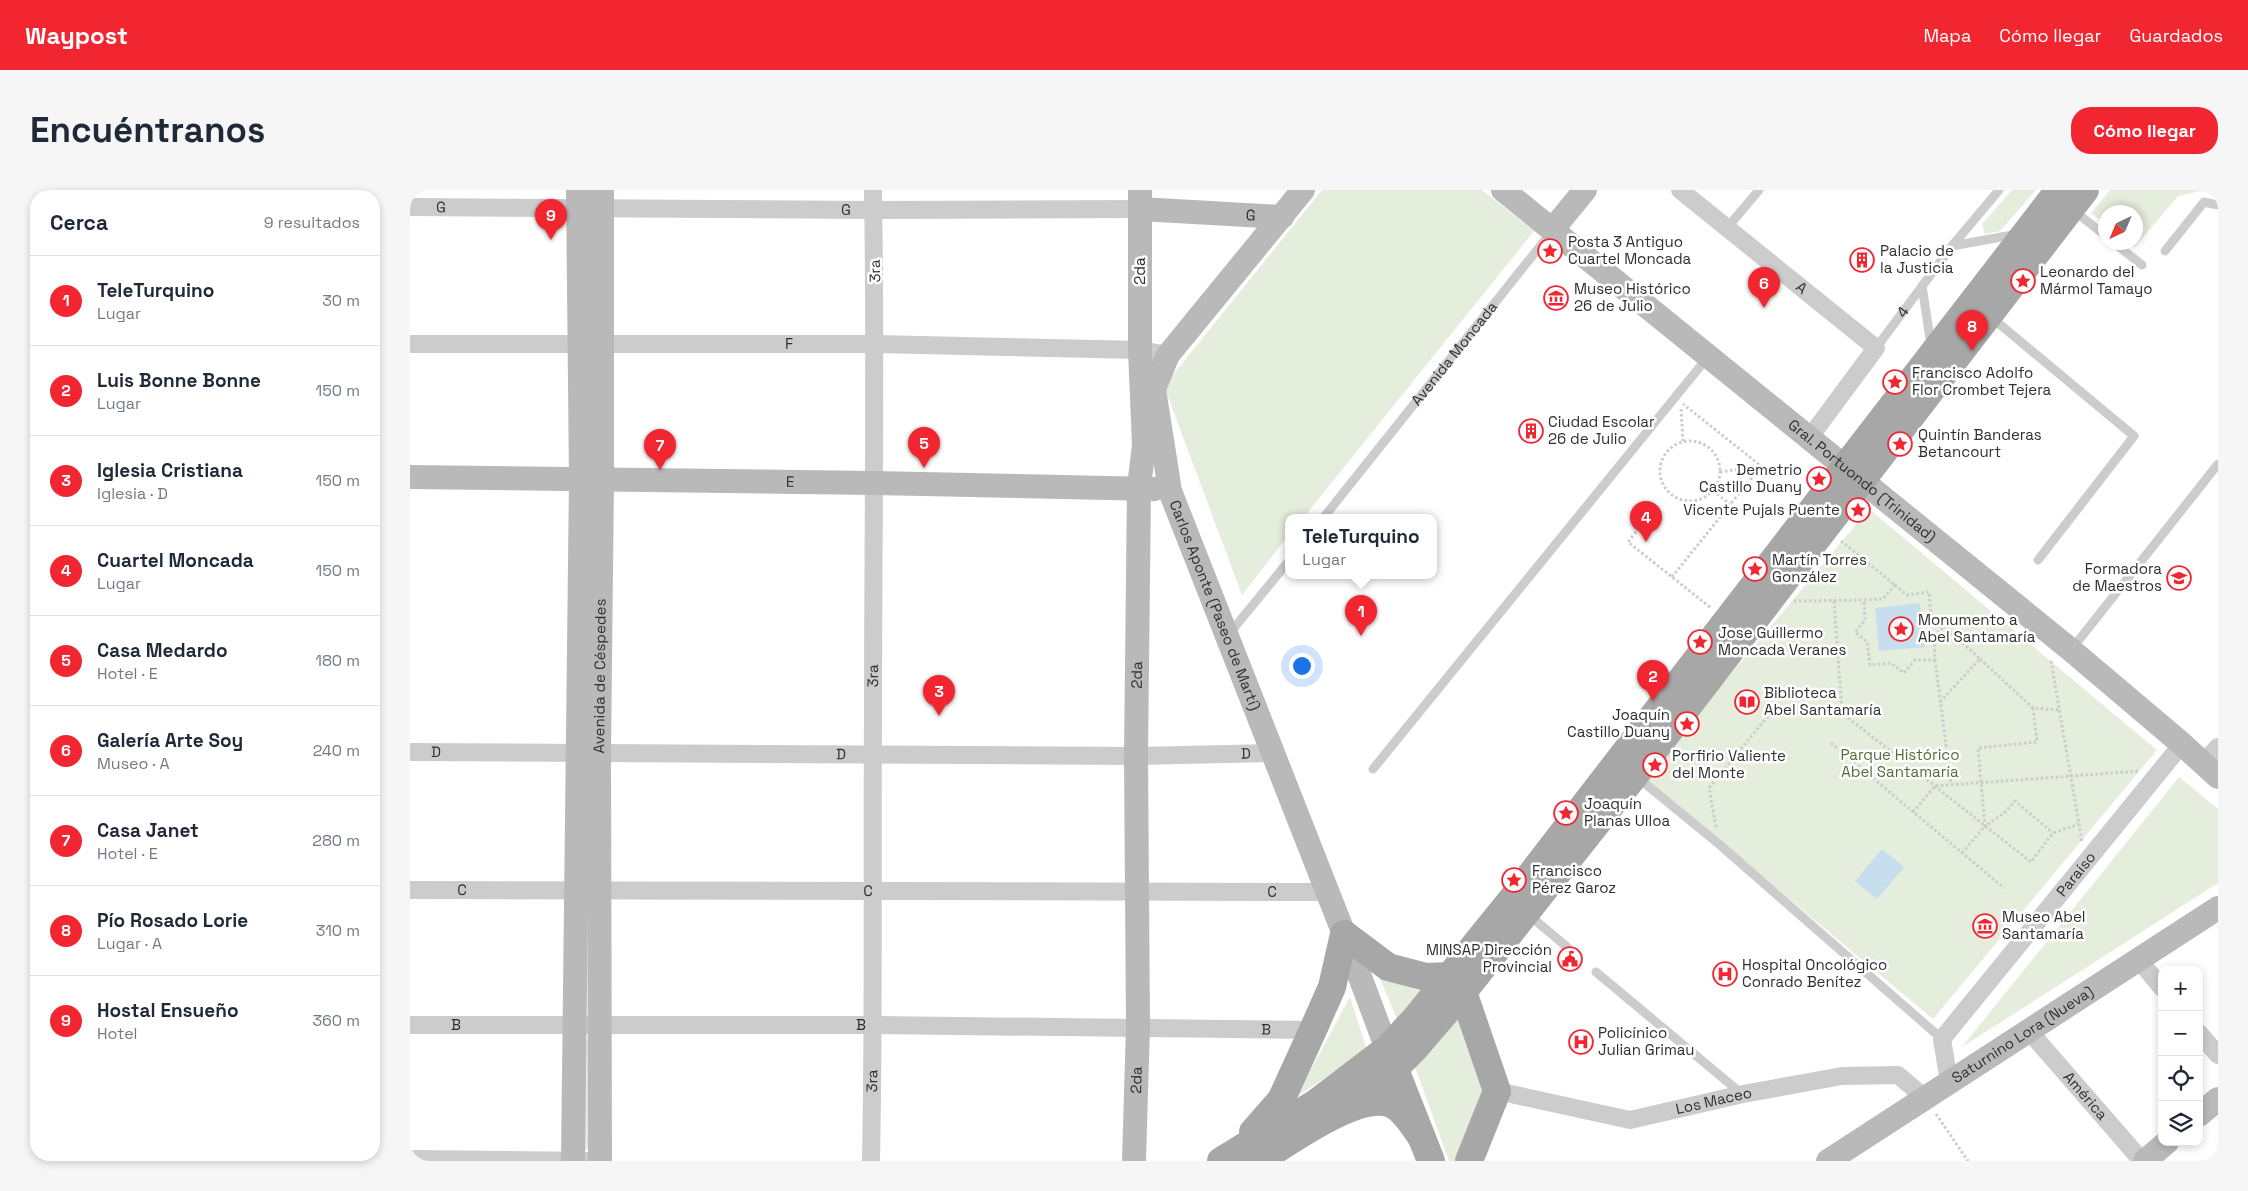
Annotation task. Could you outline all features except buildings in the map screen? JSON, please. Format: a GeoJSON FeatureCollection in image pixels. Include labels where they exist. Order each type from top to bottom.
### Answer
{"type":"FeatureCollection","features":[{"type":"Feature","properties":{"kind":"main road","name":"Carlos Aponte (Paseo de Martí)"},"geometry":{"type":"LineString","coordinates":[[1303,190],[1168,355],[1154,389],[1170,491],[1391,1058]]}},
{"type":"Feature","properties":{"kind":"main road","name":"Gral. Portuondo (Trinidad)"},"geometry":{"type":"LineString","coordinates":[[1503,190],[1854,473],[2061,656],[2182,744],[2213,762]]}},
{"type":"Feature","properties":{"kind":"main road","name":"Avenida Moncada"},"geometry":{"type":"LineString","coordinates":[[1553,229],[1585,190]]}},
{"type":"Feature","properties":{"kind":"main road"},"geometry":{"type":"LineString","coordinates":[[1456,984],[1526,913],[1825,528],[1854,473],[1933,353],[2026,232],[2071,196]]}},
{"type":"Feature","properties":{"kind":"main road"},"geometry":{"type":"LineString","coordinates":[[1231,1159],[1316,1103],[1391,1058],[1415,1048],[1518,891],[1727,621],[1989,315],[2071,196]]}},
{"type":"Feature","properties":{"kind":"main road","name":"Avenida de Céspedes"},"geometry":{"type":"LineString","coordinates":[[573,1161],[575,891],[588,752],[591,479],[590,199]]}},
{"type":"Feature","properties":{"kind":"main road","name":"G"},"geometry":{"type":"LineString","coordinates":[[1140,199],[1282,216]]}},
{"type":"Feature","properties":{"kind":"main road","name":"2da"},"geometry":{"type":"LineString","coordinates":[[1134,1161],[1138,1026],[1136,756],[1140,487],[1144,445],[1140,350],[1140,199]]}},
{"type":"Feature","properties":{"kind":"main road"},"geometry":{"type":"LineString","coordinates":[[1144,445],[1153,465],[1170,491]]}},
{"type":"Feature","properties":{"kind":"main road","name":"E"},"geometry":{"type":"LineString","coordinates":[[410,477],[1140,487],[1170,491]]}},
{"type":"Feature","properties":{"kind":"main road","name":"Avenida de Céspedes"},"geometry":{"type":"LineString","coordinates":[[588,752],[601,890],[598,1024],[600,1161]]}},
{"type":"Feature","properties":{"kind":"main road","name":"Saturnino Lora (Nueva)"},"geometry":{"type":"LineString","coordinates":[[1828,1161],[2218,908]]}},
{"type":"Feature","properties":{"kind":"main road"},"geometry":{"type":"LineString","coordinates":[[1231,1159],[1281,1100],[1332,987],[1344,934],[1388,967],[1456,984]]}},
{"type":"Feature","properties":{"kind":"main road"},"geometry":{"type":"LineString","coordinates":[[1456,984],[1496,1091],[1469,1161]]}},
{"type":"Feature","properties":{"kind":"main road"},"geometry":{"type":"LineString","coordinates":[[1332,1116],[1391,1058]]}},
{"type":"Feature","properties":{"kind":"main road"},"geometry":{"type":"LineString","coordinates":[[1391,1058],[1427,1149]]}},
{"type":"Feature","properties":{"kind":"main road"},"geometry":{"type":"LineString","coordinates":[[2203,1112],[2218,1099]]}},
{"type":"Feature","properties":{"kind":"main road"},"geometry":{"type":"LineString","coordinates":[[1231,1159],[1358,1104],[1389,1103],[1398,1107],[1427,1149]]}},
{"type":"Feature","properties":{"kind":"main road"},"geometry":{"type":"LineString","coordinates":[[2144,1161],[2162,1146]]}},
{"type":"Feature","properties":{"kind":"street","name":"3ra"},"geometry":{"type":"LineString","coordinates":[[871,1161],[874,1024],[872,891],[876,344],[873,190]]}},
{"type":"Feature","properties":{"kind":"street","name":"A"},"geometry":{"type":"LineString","coordinates":[[1680,190],[1876,348]]}},
{"type":"Feature","properties":{"kind":"street","name":"G"},"geometry":{"type":"LineString","coordinates":[[410,208],[590,199],[874,210],[1140,199]]}},
{"type":"Feature","properties":{"kind":"street","name":"F"},"geometry":{"type":"LineString","coordinates":[[410,344],[876,344],[1140,350],[1168,355]]}},
{"type":"Feature","properties":{"kind":"street","name":"4"},"geometry":{"type":"LineString","coordinates":[[1810,437],[1876,348]]}},
{"type":"Feature","properties":{"kind":"street","name":"Paraíso"},"geometry":{"type":"LineString","coordinates":[[1942,1039],[2182,744]]}},
{"type":"Feature","properties":{"kind":"street","name":"D"},"geometry":{"type":"LineString","coordinates":[[410,752],[1136,756],[1273,753]]}},
{"type":"Feature","properties":{"kind":"street","name":"C"},"geometry":{"type":"LineString","coordinates":[[410,890],[1137,890],[1326,892]]}},
{"type":"Feature","properties":{"kind":"street"},"geometry":{"type":"LineString","coordinates":[[2139,960],[2158,983]]}},
{"type":"Feature","properties":{"kind":"street","name":"B"},"geometry":{"type":"LineString","coordinates":[[410,1025],[874,1024],[1138,1026],[1313,1030]]}},
{"type":"Feature","properties":{"kind":"street","name":"América"},"geometry":{"type":"LineString","coordinates":[[2029,1031],[2144,1161]]}},
{"type":"Feature","properties":{"kind":"street"},"geometry":{"type":"LineString","coordinates":[[2203,1038],[2218,1055]]}},
{"type":"Feature","properties":{"kind":"street"},"geometry":{"type":"LineString","coordinates":[[1942,1039],[1949,1082]]}},
{"type":"Feature","properties":{"kind":"street","name":"Los Maceo"},"geometry":{"type":"LineString","coordinates":[[1496,1091],[1630,1120],[1743,1094],[1842,1076],[1898,1075],[1926,1098]]}},
{"type":"Feature","properties":{"kind":"street"},"geometry":{"type":"LineString","coordinates":[[410,1159],[590,1161]]}},
{"type":"Feature","properties":{"kind":"lane"},"geometry":{"type":"LineString","coordinates":[[1727,228],[1759,190]]}},
{"type":"Feature","properties":{"kind":"lane","name":"4"},"geometry":{"type":"LineString","coordinates":[[1876,348],[1952,246],[1999,190]]}},
{"type":"Feature","properties":{"kind":"lane"},"geometry":{"type":"LineString","coordinates":[[2071,196],[2098,227]]}},
{"type":"Feature","properties":{"kind":"lane"},"geometry":{"type":"LineString","coordinates":[[2164,251],[2204,202],[2218,205]]}},
{"type":"Feature","properties":{"kind":"lane","name":"Avenida Moncada"},"geometry":{"type":"LineString","coordinates":[[1326,514],[1553,229]]}},
{"type":"Feature","properties":{"kind":"lane"},"geometry":{"type":"LineString","coordinates":[[1952,246],[2026,232]]}},
{"type":"Feature","properties":{"kind":"lane"},"geometry":{"type":"LineString","coordinates":[[2123,250],[2142,266]]}},
{"type":"Feature","properties":{"kind":"lane"},"geometry":{"type":"LineString","coordinates":[[1922,286],[1933,353]]}},
{"type":"Feature","properties":{"kind":"lane"},"geometry":{"type":"LineString","coordinates":[[1989,315],[2134,436],[2038,560]]}},
{"type":"Feature","properties":{"kind":"lane"},"geometry":{"type":"LineString","coordinates":[[1373,769],[1709,356]]}},
{"type":"Feature","properties":{"kind":"lane"},"geometry":{"type":"LineString","coordinates":[[2061,656],[2218,464]]}},
{"type":"Feature","properties":{"kind":"lane"},"geometry":{"type":"LineString","coordinates":[[1227,636],[1285,566]]}},
{"type":"Feature","properties":{"kind":"lane"},"geometry":{"type":"LineString","coordinates":[[1635,775],[1720,845],[1942,1039]]}},
{"type":"Feature","properties":{"kind":"lane"},"geometry":{"type":"LineString","coordinates":[[1526,913],[1567,947]]}},
{"type":"Feature","properties":{"kind":"lane"},"geometry":{"type":"LineString","coordinates":[[1596,972],[1743,1094]]}},
{"type":"Feature","properties":{"kind":"path"},"geometry":{"type":"LineString","coordinates":[[1683,442],[1681,403],[1761,466]]}},
{"type":"Feature","properties":{"kind":"path"},"geometry":{"type":"LineString","coordinates":[[1692,441],[1709,448],[1715,454],[1720,472],[1713,491],[1706,497],[1687,501],[1678,499],[1664,487],[1659,468],[1662,459],[1674,445],[1683,442],[1692,441]]}},
{"type":"Feature","properties":{"kind":"path"},"geometry":{"type":"LineString","coordinates":[[1720,472],[1761,466]]}},
{"type":"Feature","properties":{"kind":"path"},"geometry":{"type":"LineString","coordinates":[[1672,577],[1761,466]]}},
{"type":"Feature","properties":{"kind":"path"},"geometry":{"type":"LineString","coordinates":[[1713,491],[1730,504]]}},
{"type":"Feature","properties":{"kind":"path"},"geometry":{"type":"LineString","coordinates":[[1639,528],[1628,542],[1727,621]]}},
{"type":"Feature","properties":{"kind":"path"},"geometry":{"type":"LineString","coordinates":[[1825,528],[1907,595],[1928,592],[1931,615],[2033,708],[2059,710]]}},
{"type":"Feature","properties":{"kind":"path"},"geometry":{"type":"LineString","coordinates":[[1779,588],[1792,601],[1864,600],[1883,599],[1895,585]]}},
{"type":"Feature","properties":{"kind":"path"},"geometry":{"type":"LineString","coordinates":[[1834,600],[1842,713],[2031,862],[2053,833],[2079,824]]}},
{"type":"Feature","properties":{"kind":"path"},"geometry":{"type":"LineString","coordinates":[[1864,600],[1865,620],[1855,632],[1867,642],[1870,665],[1891,662],[1904,673],[1915,660],[1935,660]]}},
{"type":"Feature","properties":{"kind":"path"},"geometry":{"type":"LineString","coordinates":[[1944,626],[1934,636],[1935,660],[1951,784]]}},
{"type":"Feature","properties":{"kind":"path"},"geometry":{"type":"LineString","coordinates":[[2061,656],[2059,710],[2086,862]]}},
{"type":"Feature","properties":{"kind":"path"},"geometry":{"type":"LineString","coordinates":[[1940,702],[1980,659]]}},
{"type":"Feature","properties":{"kind":"path"},"geometry":{"type":"LineString","coordinates":[[1720,845],[1709,788],[1777,705]]}},
{"type":"Feature","properties":{"kind":"path"},"geometry":{"type":"LineString","coordinates":[[1986,826],[1978,748],[2037,742],[2033,708]]}},
{"type":"Feature","properties":{"kind":"path"},"geometry":{"type":"LineString","coordinates":[[1831,743],[2004,888]]}},
{"type":"Feature","properties":{"kind":"path"},"geometry":{"type":"LineString","coordinates":[[1913,812],[1935,786],[2160,771]]}},
{"type":"Feature","properties":{"kind":"path"},"geometry":{"type":"LineString","coordinates":[[1962,853],[1986,826],[2004,814],[2015,801],[2053,833]]}},
{"type":"Feature","properties":{"kind":"path"},"geometry":{"type":"LineString","coordinates":[[1926,1098],[1968,1161]]}},
{"type":"Feature","properties":{"kind":"green space"},"geometry":{"type":"Polygon","coordinates":[[[1322,190],[1482,190],[1534,231],[1306,514],[1285,514],[1285,540],[1242,595],[1164,386],[1322,190]]]}},
{"type":"Feature","properties":{"kind":"green space"},"geometry":{"type":"Polygon","coordinates":[[[2012,190],[2036,190],[2000,231],[1985,234],[1982,224],[2012,190]]]}},
{"type":"Feature","properties":{"kind":"green space"},"geometry":{"type":"Polygon","coordinates":[[[2110,190],[2205,190],[2178,196],[2143,238],[2143,205],[2098,205],[2098,218],[2091,213],[2110,190]]]}},
{"type":"Feature","properties":{"kind":"green space","name":"Parque Histórico Abel Santamaría"},"geometry":{"type":"Polygon","coordinates":[[[1869,509],[2157,750],[1933,1019],[1644,778],[1869,509]]]}},
{"type":"Feature","properties":{"kind":"green space"},"geometry":{"type":"Polygon","coordinates":[[[2179,777],[2218,809],[2218,883],[1962,1047],[2179,777]]]}},
{"type":"Feature","properties":{"kind":"green space"},"geometry":{"type":"Polygon","coordinates":[[[1379,976],[1422,992],[1397,1019],[1379,976]]]}},
{"type":"Feature","properties":{"kind":"green space"},"geometry":{"type":"Polygon","coordinates":[[[1350,997],[1367,1050],[1296,1097],[1350,997]]]}},
{"type":"Feature","properties":{"kind":"green space"},"geometry":{"type":"Polygon","coordinates":[[[1455,1013],[1490,1095],[1461,1161],[1449,1161],[1414,1064],[1455,1013]]]}},
{"type":"Feature","properties":{"kind":"green space"},"geometry":{"type":"Polygon","coordinates":[[[585,1040],[589,1040],[588,1149],[585,1150],[585,1040]]]}},
{"type":"Feature","properties":{"kind":"water"},"geometry":{"type":"Polygon","coordinates":[[[1920,603],[1925,647],[1879,651],[1875,608],[1920,603]]]}},
{"type":"Feature","properties":{"kind":"water"},"geometry":{"type":"Polygon","coordinates":[[[1882,849],[1904,867],[1877,899],[1855,881],[1882,849]]]}},
{"type":"Feature","properties":{"kind":"place","name":"Hostal Ensueño"},"geometry":{"type":"Point","coordinates":[551,240]}},
{"type":"Feature","properties":{"kind":"place","name":"Posta 3 Antiguo Cuartel Moncada"},"geometry":{"type":"Point","coordinates":[1550,251]}},
{"type":"Feature","properties":{"kind":"place","name":"Palacio de la Justicia"},"geometry":{"type":"Point","coordinates":[1862,260]}},
{"type":"Feature","properties":{"kind":"place","name":"Leonardo del Mármol Tamayo"},"geometry":{"type":"Point","coordinates":[2023,281]}},
{"type":"Feature","properties":{"kind":"place","name":"Museo Histórico 26 de Julio"},"geometry":{"type":"Point","coordinates":[1556,298]}},
{"type":"Feature","properties":{"kind":"place","name":"Galería Arte Soy"},"geometry":{"type":"Point","coordinates":[1764,308]}},
{"type":"Feature","properties":{"kind":"place","name":"Pío Rosado Lorie"},"geometry":{"type":"Point","coordinates":[1972,351]}},
{"type":"Feature","properties":{"kind":"place","name":"Francisco Adolfo Flor Crombet Tejera"},"geometry":{"type":"Point","coordinates":[1895,382]}},
{"type":"Feature","properties":{"kind":"place","name":"Ciudad Escolar 26 de Julio"},"geometry":{"type":"Point","coordinates":[1531,431]}},
{"type":"Feature","properties":{"kind":"place","name":"Quintín Banderas Betancourt"},"geometry":{"type":"Point","coordinates":[1900,444]}},
{"type":"Feature","properties":{"kind":"place","name":"Casa Medardo"},"geometry":{"type":"Point","coordinates":[924,468]}},
{"type":"Feature","properties":{"kind":"place","name":"Casa Janet"},"geometry":{"type":"Point","coordinates":[660,470]}},
{"type":"Feature","properties":{"kind":"place","name":"Demetrio Castillo Duany"},"geometry":{"type":"Point","coordinates":[1819,479]}},
{"type":"Feature","properties":{"kind":"place","name":"Vicente Pujals Puente"},"geometry":{"type":"Point","coordinates":[1858,510]}},
{"type":"Feature","properties":{"kind":"place","name":"Cuartel Moncada"},"geometry":{"type":"Point","coordinates":[1646,542]}},
{"type":"Feature","properties":{"kind":"place","name":"Martín Torres González"},"geometry":{"type":"Point","coordinates":[1755,569]}},
{"type":"Feature","properties":{"kind":"place","name":"Formadora de Maestros"},"geometry":{"type":"Point","coordinates":[2179,578]}},
{"type":"Feature","properties":{"kind":"place","name":"Monumento a Abel Santamaría"},"geometry":{"type":"Point","coordinates":[1901,629]}},
{"type":"Feature","properties":{"kind":"place","name":"TeleTurquino"},"geometry":{"type":"Point","coordinates":[1361,636]}},
{"type":"Feature","properties":{"kind":"place","name":"Jose Guillermo Moncada Veranes"},"geometry":{"type":"Point","coordinates":[1700,642]}},
{"type":"Feature","properties":{"kind":"place","name":"Luis Bonne Bonne"},"geometry":{"type":"Point","coordinates":[1653,701]}},
{"type":"Feature","properties":{"kind":"place","name":"Biblioteca Abel Santamaría"},"geometry":{"type":"Point","coordinates":[1747,702]}},
{"type":"Feature","properties":{"kind":"place","name":"Iglesia Cristiana"},"geometry":{"type":"Point","coordinates":[939,716]}},
{"type":"Feature","properties":{"kind":"place","name":"Joaquín Castillo Duany"},"geometry":{"type":"Point","coordinates":[1687,724]}},
{"type":"Feature","properties":{"kind":"place","name":"Porfirio Valiente del Monte"},"geometry":{"type":"Point","coordinates":[1655,765]}},
{"type":"Feature","properties":{"kind":"place","name":"Joaquín Planas Ulloa"},"geometry":{"type":"Point","coordinates":[1566,813]}},
{"type":"Feature","properties":{"kind":"place","name":"Francisco Pérez Garoz"},"geometry":{"type":"Point","coordinates":[1514,880]}},
{"type":"Feature","properties":{"kind":"place","name":"Museo Abel Santamaría"},"geometry":{"type":"Point","coordinates":[1985,926]}},
{"type":"Feature","properties":{"kind":"place","name":"MINSAP Dirección Provincial"},"geometry":{"type":"Point","coordinates":[1570,959]}},
{"type":"Feature","properties":{"kind":"place","name":"Hospital Oncológico Conrado Benítez"},"geometry":{"type":"Point","coordinates":[1725,974]}},
{"type":"Feature","properties":{"kind":"place","name":"Policínico Julian Grimau"},"geometry":{"type":"Point","coordinates":[1581,1042]}}]}
